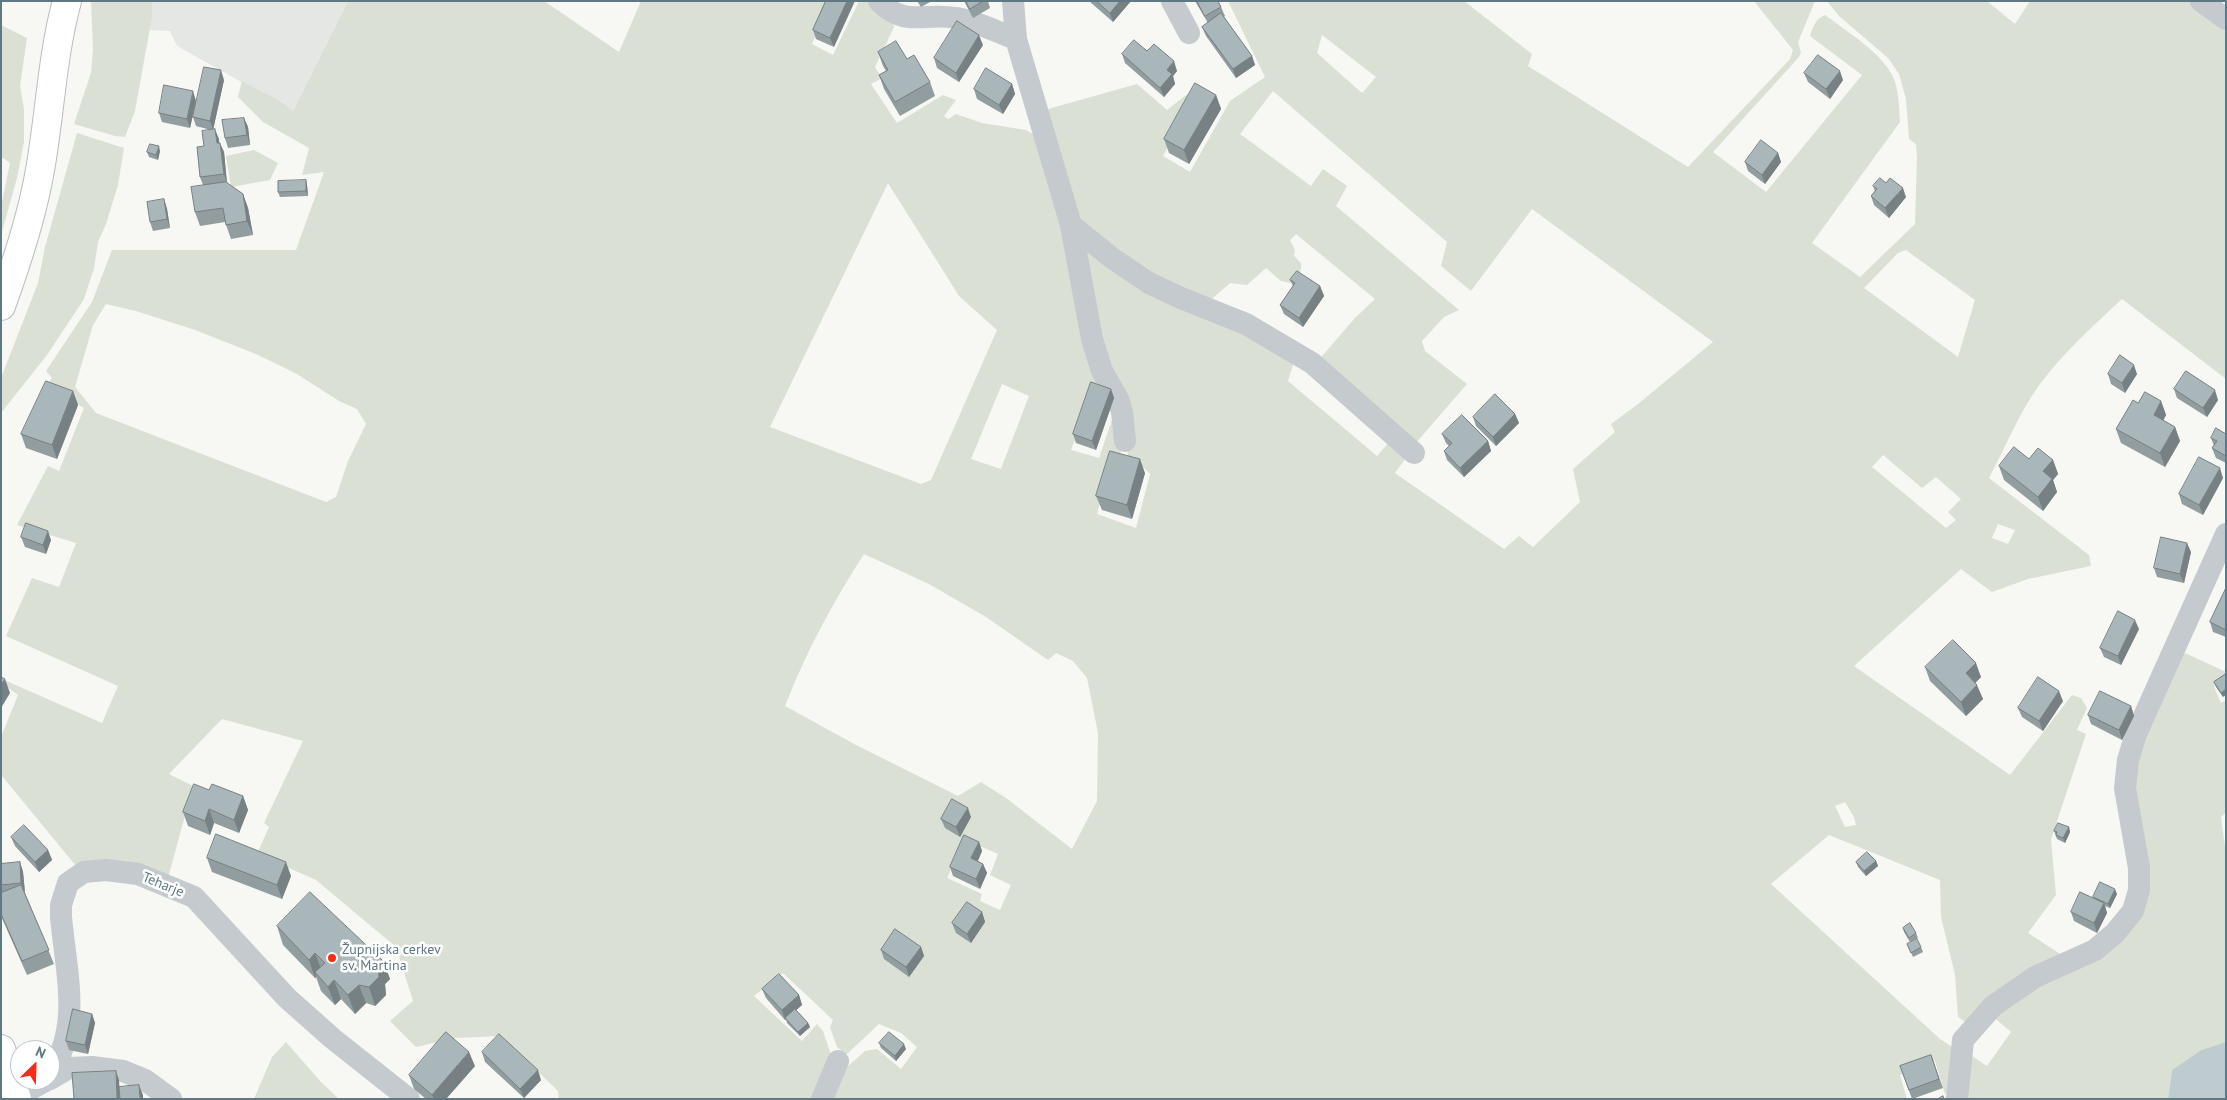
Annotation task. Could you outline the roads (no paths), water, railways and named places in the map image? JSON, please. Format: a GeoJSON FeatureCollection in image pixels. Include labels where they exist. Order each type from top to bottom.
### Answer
{"type":"FeatureCollection","features":[{"type":"Feature","properties":{"kind":"main road"},"geometry":{"type":"LineString","coordinates":[[56,1],[59,30]]}},
{"type":"Feature","properties":{"kind":"main road"},"geometry":{"type":"LineString","coordinates":[[1,306],[19,258],[39,172],[59,30],[67,1]]}},
{"type":"Feature","properties":{"kind":"main road"},"geometry":{"type":"LineString","coordinates":[[1,1049],[17,1098]]}},
{"type":"Feature","properties":{"kind":"street"},"geometry":{"type":"LineString","coordinates":[[879,1],[893,13],[904,18],[940,16],[958,18],[1016,39]]}},
{"type":"Feature","properties":{"kind":"street"},"geometry":{"type":"LineString","coordinates":[[1013,1],[1016,39],[1071,225],[1092,339],[1102,371],[1122,412],[1125,440]]}},
{"type":"Feature","properties":{"kind":"street"},"geometry":{"type":"LineString","coordinates":[[1172,1],[1190,33]]}},
{"type":"Feature","properties":{"kind":"street"},"geometry":{"type":"LineString","coordinates":[[2201,1],[2226,19]]}},
{"type":"Feature","properties":{"kind":"street"},"geometry":{"type":"LineString","coordinates":[[1071,225],[1112,258],[1149,283],[1246,324],[1312,362],[1414,453]]}},
{"type":"Feature","properties":{"kind":"street"},"geometry":{"type":"LineString","coordinates":[[1957,1099],[1963,1040],[1993,1006],[2035,977],[2095,950],[2115,933],[2133,911],[2140,890],[2139,868],[2125,788],[2128,760],[2136,734],[2226,534]]}},
{"type":"Feature","properties":{"kind":"street","name":"Teharje"},"geometry":{"type":"LineString","coordinates":[[60,1059],[70,1019],[60,917],[61,906],[68,883],[84,872],[106,870],[138,874],[194,897],[287,998],[332,1038],[409,1099]]}},
{"type":"Feature","properties":{"kind":"street"},"geometry":{"type":"LineString","coordinates":[[822,1099],[838,1061]]}},
{"type":"Feature","properties":{"kind":"street"},"geometry":{"type":"LineString","coordinates":[[60,1072],[69,1068],[92,1066],[123,1071],[146,1080],[171,1099]]}},
{"type":"Feature","properties":{"kind":"street"},"geometry":{"type":"LineString","coordinates":[[17,1098],[30,1090]]}},
{"type":"Feature","properties":{"kind":"place","name":"Župnijska cerkev sv. Martina"},"geometry":{"type":"Point","coordinates":[332,958]}}]}
